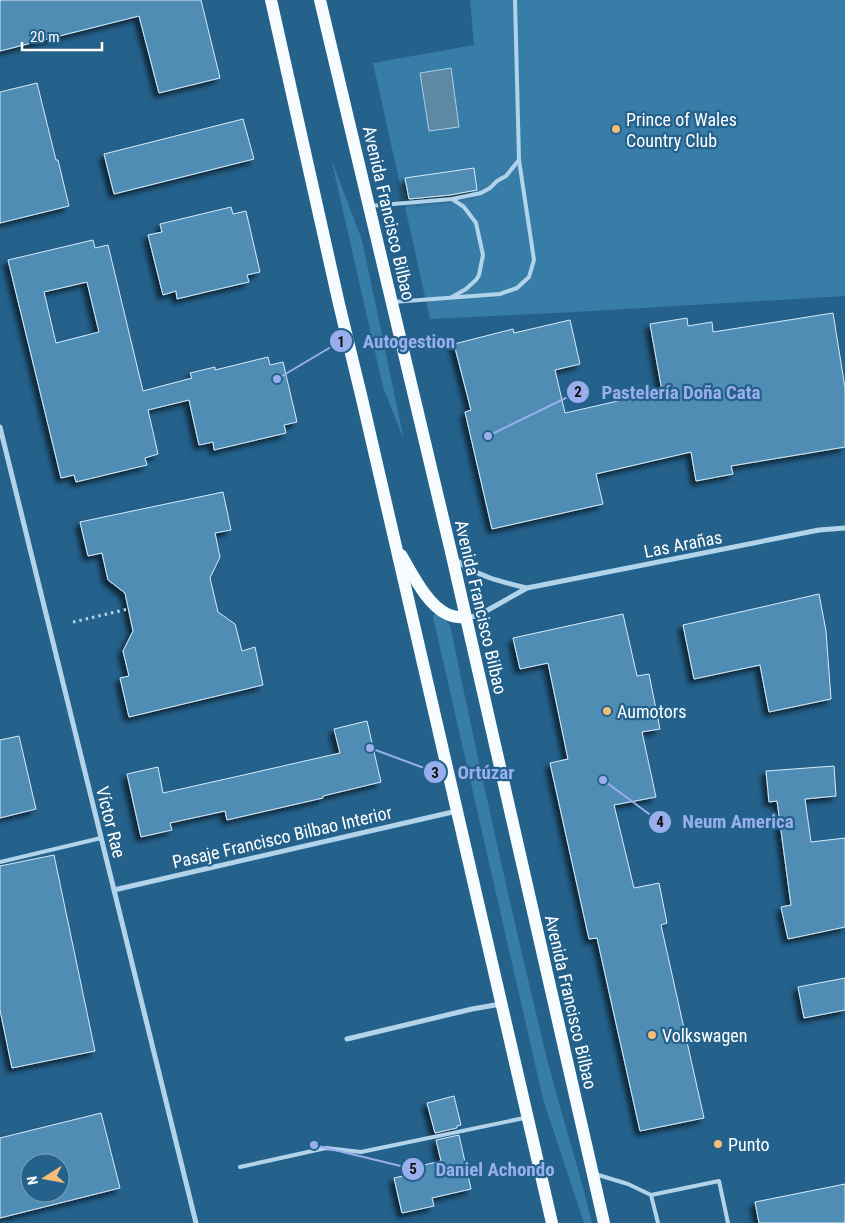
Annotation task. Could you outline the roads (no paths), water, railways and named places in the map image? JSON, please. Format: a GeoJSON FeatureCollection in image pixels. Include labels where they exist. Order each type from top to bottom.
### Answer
{"type":"FeatureCollection","features":[{"type":"Feature","properties":{"kind":"main road"},"geometry":{"type":"LineString","coordinates":[[271,0],[339,304],[552,1223]]}},
{"type":"Feature","properties":{"kind":"main road","name":"Avenida Francisco Bilbao"},"geometry":{"type":"LineString","coordinates":[[320,0],[452,556],[604,1223]]}},
{"type":"Feature","properties":{"kind":"main road"},"geometry":{"type":"LineString","coordinates":[[396,547],[425,594],[435,606],[447,614],[466,618]]}},
{"type":"Feature","properties":{"kind":"street","name":"Víctor Rae"},"geometry":{"type":"LineString","coordinates":[[0,427],[196,1223]]}},
{"type":"Feature","properties":{"kind":"street","name":"Las Arañas"},"geometry":{"type":"LineString","coordinates":[[466,618],[486,612],[527,588],[820,530],[845,528]]}},
{"type":"Feature","properties":{"kind":"street","name":"Las Arañas"},"geometry":{"type":"LineString","coordinates":[[452,556],[467,568],[484,576],[527,588]]}},
{"type":"Feature","properties":{"kind":"street","name":"Pasaje Francisco Bilbao Interior"},"geometry":{"type":"LineString","coordinates":[[114,890],[457,811]]}},
{"type":"Feature","properties":{"kind":"street"},"geometry":{"type":"LineString","coordinates":[[346,1039],[501,1004]]}},
{"type":"Feature","properties":{"kind":"lane"},"geometry":{"type":"LineString","coordinates":[[392,302],[500,294],[517,288],[530,276],[534,260],[518,160],[515,0]]}},
{"type":"Feature","properties":{"kind":"lane"},"geometry":{"type":"LineString","coordinates":[[369,206],[452,199],[481,193],[506,176],[518,160]]}},
{"type":"Feature","properties":{"kind":"lane"},"geometry":{"type":"LineString","coordinates":[[450,298],[476,280],[479,275],[483,255],[476,223],[464,207],[452,199]]}},
{"type":"Feature","properties":{"kind":"lane"},"geometry":{"type":"LineString","coordinates":[[0,862],[101,838]]}},
{"type":"Feature","properties":{"kind":"lane"},"geometry":{"type":"LineString","coordinates":[[240,1167],[326,1148],[361,1152],[528,1117]]}},
{"type":"Feature","properties":{"kind":"lane"},"geometry":{"type":"LineString","coordinates":[[592,1173],[628,1184],[651,1195],[719,1182],[728,1223]]}},
{"type":"Feature","properties":{"kind":"lane"},"geometry":{"type":"LineString","coordinates":[[651,1195],[658,1223]]}},
{"type":"Feature","properties":{"kind":"place","name":"Prince of Wales Country Club"},"geometry":{"type":"Point","coordinates":[616,129]}},
{"type":"Feature","properties":{"kind":"place","name":"Autogestion"},"geometry":{"type":"Point","coordinates":[277,379]}},
{"type":"Feature","properties":{"kind":"place","name":"Pastelería Doña Cata"},"geometry":{"type":"Point","coordinates":[488,436]}},
{"type":"Feature","properties":{"kind":"place","name":"Aumotors"},"geometry":{"type":"Point","coordinates":[607,711]}},
{"type":"Feature","properties":{"kind":"place","name":"Ortúzar"},"geometry":{"type":"Point","coordinates":[370,748]}},
{"type":"Feature","properties":{"kind":"place","name":"Neum America"},"geometry":{"type":"Point","coordinates":[603,780]}},
{"type":"Feature","properties":{"kind":"place","name":"Volkswagen"},"geometry":{"type":"Point","coordinates":[652,1035]}},
{"type":"Feature","properties":{"kind":"place","name":"Punto"},"geometry":{"type":"Point","coordinates":[718,1144]}},
{"type":"Feature","properties":{"kind":"place","name":"Daniel Achondo"},"geometry":{"type":"Point","coordinates":[314,1145]}}]}
